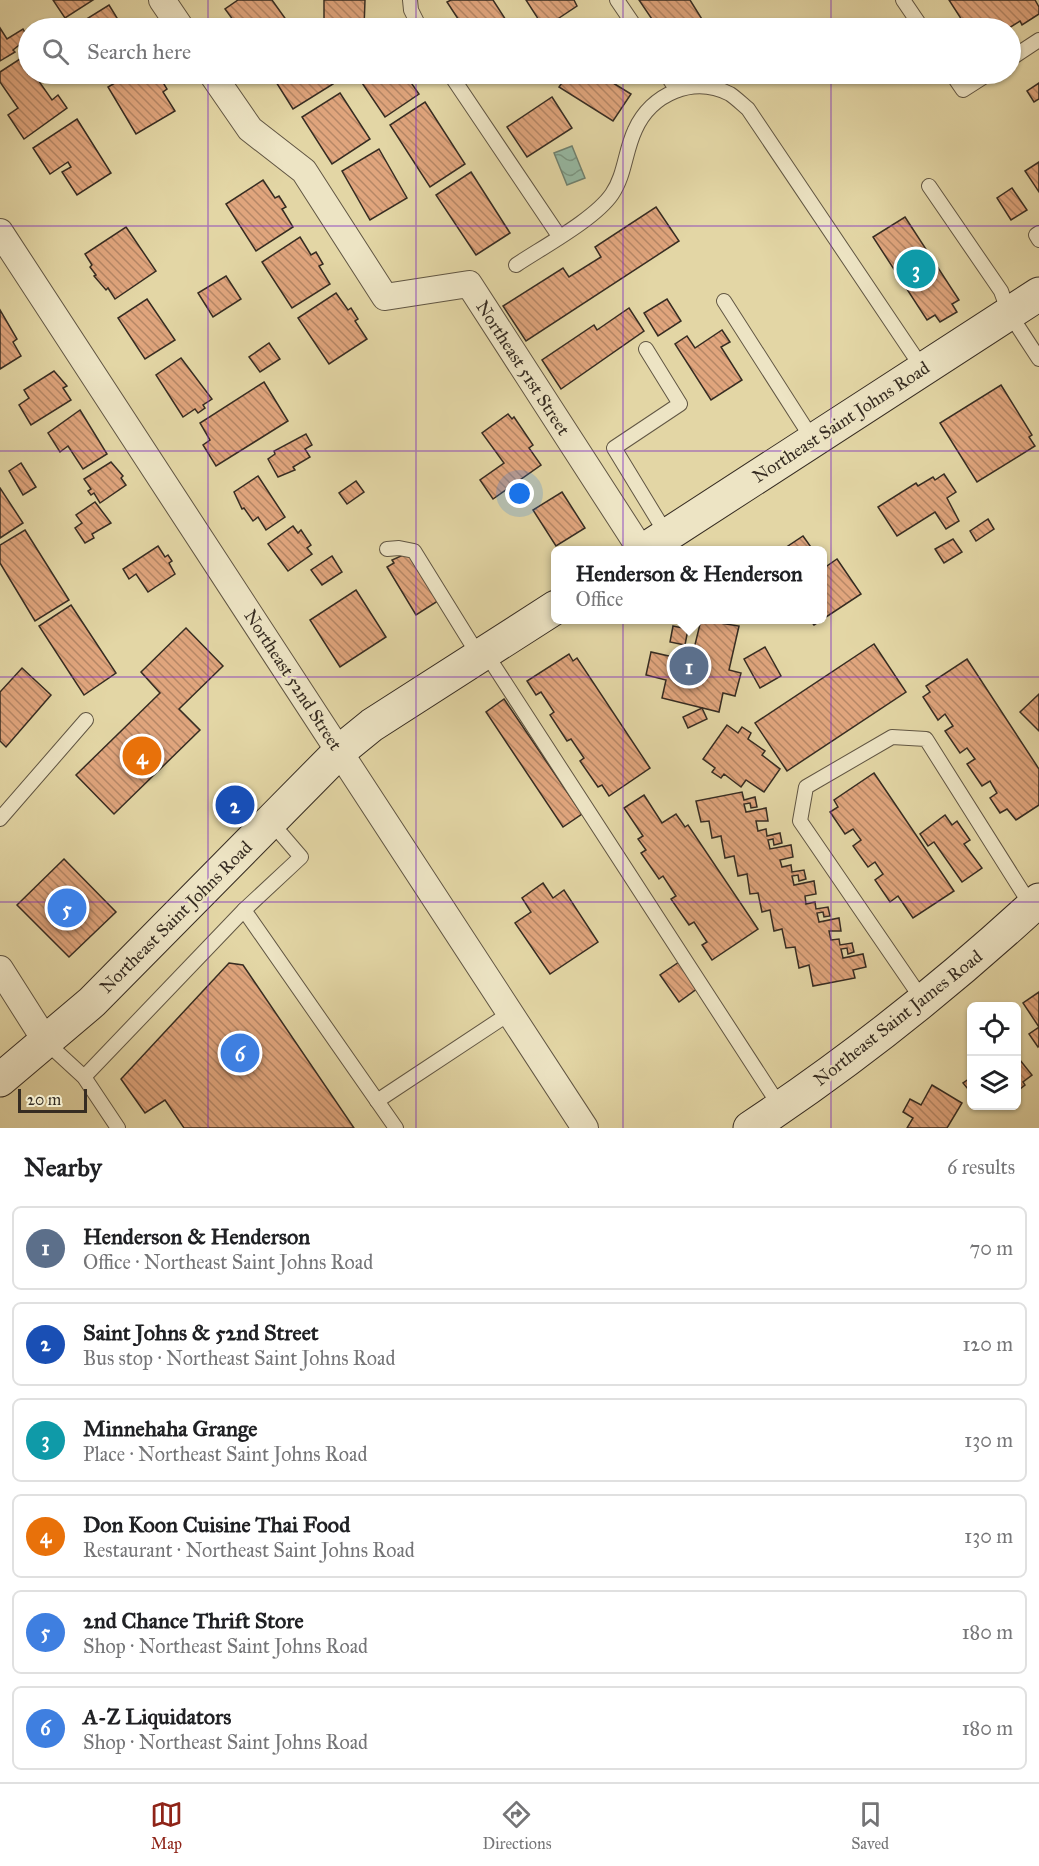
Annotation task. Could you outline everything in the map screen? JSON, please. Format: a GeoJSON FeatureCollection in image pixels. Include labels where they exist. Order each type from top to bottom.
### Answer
{"type":"FeatureCollection","features":[{"type":"Feature","properties":{"kind":"main road","name":"Northeast Saint Johns Road"},"geometry":{"type":"LineString","coordinates":[[651,545],[1039,294]]}},
{"type":"Feature","properties":{"kind":"main road","name":"Northeast Saint Johns Road"},"geometry":{"type":"LineString","coordinates":[[0,1080],[47,1043],[92,1002],[340,751],[372,725],[551,610]]}},
{"type":"Feature","properties":{"kind":"main road","name":"Northeast Saint James Road"},"geometry":{"type":"LineString","coordinates":[[750,1128],[848,1061],[924,1002],[1035,903]]}},
{"type":"Feature","properties":{"kind":"street"},"geometry":{"type":"LineString","coordinates":[[162,0],[175,18]]}},
{"type":"Feature","properties":{"kind":"street","name":"Northeast 51st Street"},"geometry":{"type":"LineString","coordinates":[[219,84],[250,129],[304,171],[385,297],[469,284],[651,545]]}},
{"type":"Feature","properties":{"kind":"street","name":"Northeast 52nd Street"},"geometry":{"type":"LineString","coordinates":[[0,232],[585,1128]]}},
{"type":"Feature","properties":{"kind":"street"},"geometry":{"type":"LineString","coordinates":[[0,969],[47,1043]]}},
{"type":"Feature","properties":{"kind":"lane"},"geometry":{"type":"LineString","coordinates":[[410,0],[415,18]]}},
{"type":"Feature","properties":{"kind":"lane"},"geometry":{"type":"LineString","coordinates":[[617,0],[629,18]]}},
{"type":"Feature","properties":{"kind":"lane"},"geometry":{"type":"LineString","coordinates":[[903,0],[915,18]]}},
{"type":"Feature","properties":{"kind":"lane"},"geometry":{"type":"LineString","coordinates":[[1021,52],[1039,40]]}},
{"type":"Feature","properties":{"kind":"lane"},"geometry":{"type":"LineString","coordinates":[[457,84],[559,236]]}},
{"type":"Feature","properties":{"kind":"lane"},"geometry":{"type":"LineString","coordinates":[[673,84],[677,90]]}},
{"type":"Feature","properties":{"kind":"lane"},"geometry":{"type":"LineString","coordinates":[[959,84],[963,90],[972,84]]}},
{"type":"Feature","properties":{"kind":"lane"},"geometry":{"type":"LineString","coordinates":[[516,265],[596,212],[611,195],[621,175],[635,129],[646,110],[664,95],[677,90],[686,87],[708,87],[730,94],[748,109],[923,369]]}},
{"type":"Feature","properties":{"kind":"lane"},"geometry":{"type":"LineString","coordinates":[[929,186],[1001,291],[1009,313],[1039,359]]}},
{"type":"Feature","properties":{"kind":"lane"},"geometry":{"type":"LineString","coordinates":[[1039,233],[1036,235],[1039,240]]}},
{"type":"Feature","properties":{"kind":"lane"},"geometry":{"type":"LineString","coordinates":[[724,301],[813,440]]}},
{"type":"Feature","properties":{"kind":"lane"},"geometry":{"type":"LineString","coordinates":[[646,349],[680,404],[614,448],[651,545]]}},
{"type":"Feature","properties":{"kind":"lane"},"geometry":{"type":"LineString","coordinates":[[387,549],[399,548],[414,551],[781,1108]]}},
{"type":"Feature","properties":{"kind":"lane"},"geometry":{"type":"LineString","coordinates":[[0,819],[86,720]]}},
{"type":"Feature","properties":{"kind":"lane"},"geometry":{"type":"LineString","coordinates":[[924,1002],[800,820],[806,787],[892,737],[926,739],[1035,903]]}},
{"type":"Feature","properties":{"kind":"lane"},"geometry":{"type":"LineString","coordinates":[[84,1077],[244,910],[301,857],[270,821]]}},
{"type":"Feature","properties":{"kind":"lane"},"geometry":{"type":"LineString","coordinates":[[244,910],[396,1128]]}},
{"type":"Feature","properties":{"kind":"lane"},"geometry":{"type":"LineString","coordinates":[[377,1101],[510,1013]]}},
{"type":"Feature","properties":{"kind":"lane"},"geometry":{"type":"LineString","coordinates":[[47,1043],[84,1077],[118,1128]]}},
{"type":"Feature","properties":{"kind":"water"},"geometry":{"type":"Polygon","coordinates":[[[572,146],[585,178],[567,185],[554,153],[572,146]]]}},
{"type":"Feature","properties":{"kind":"building"},"geometry":{"type":"Polygon","coordinates":[[[53,0],[93,0],[65,18],[53,0]]]}},
{"type":"Feature","properties":{"kind":"building"},"geometry":{"type":"Polygon","coordinates":[[[238,0],[272,0],[285,18],[232,18],[225,9],[238,0]]]}},
{"type":"Feature","properties":{"kind":"building"},"geometry":{"type":"Polygon","coordinates":[[[324,0],[365,0],[364,18],[324,18],[324,0]]]}},
{"type":"Feature","properties":{"kind":"building"},"geometry":{"type":"Polygon","coordinates":[[[451,0],[493,0],[505,18],[457,18],[447,2],[451,0]]]}},
{"type":"Feature","properties":{"kind":"building"},"geometry":{"type":"Polygon","coordinates":[[[526,0],[574,0],[577,6],[559,18],[538,18],[526,0]]]}},
{"type":"Feature","properties":{"kind":"building"},"geometry":{"type":"Polygon","coordinates":[[[639,0],[690,0],[701,18],[651,18],[639,0]]]}},
{"type":"Feature","properties":{"kind":"building"},"geometry":{"type":"Polygon","coordinates":[[[949,0],[1035,0],[1039,7],[1039,14],[1022,25],[1021,18],[961,18],[949,0]]]}},
{"type":"Feature","properties":{"kind":"building"},"geometry":{"type":"Polygon","coordinates":[[[109,5],[117,18],[88,18],[109,5]]]}},
{"type":"Feature","properties":{"kind":"building"},"geometry":{"type":"Polygon","coordinates":[[[0,28],[7,39],[18,32],[18,46],[13,50],[15,52],[0,61],[0,28]]]}},
{"type":"Feature","properties":{"kind":"building"},"geometry":{"type":"Polygon","coordinates":[[[18,60],[18,84],[41,84],[52,100],[58,95],[67,108],[24,139],[8,115],[18,108],[0,82],[0,72],[18,60]]]}},
{"type":"Feature","properties":{"kind":"building"},"geometry":{"type":"Polygon","coordinates":[[[1039,83],[1039,99],[1034,102],[1027,91],[1039,83]]]}},
{"type":"Feature","properties":{"kind":"building"},"geometry":{"type":"Polygon","coordinates":[[[113,84],[164,84],[167,89],[163,92],[175,111],[136,134],[108,87],[113,84]]]}},
{"type":"Feature","properties":{"kind":"building"},"geometry":{"type":"Polygon","coordinates":[[[277,84],[333,84],[293,109],[277,84]]]}},
{"type":"Feature","properties":{"kind":"building"},"geometry":{"type":"Polygon","coordinates":[[[363,84],[412,84],[419,94],[385,117],[363,84]]]}},
{"type":"Feature","properties":{"kind":"building"},"geometry":{"type":"Polygon","coordinates":[[[561,84],[615,84],[631,94],[613,121],[559,87],[561,84]]]}},
{"type":"Feature","properties":{"kind":"building"},"geometry":{"type":"Polygon","coordinates":[[[340,93],[370,139],[332,164],[302,117],[340,93]]]}},
{"type":"Feature","properties":{"kind":"building"},"geometry":{"type":"Polygon","coordinates":[[[552,97],[572,128],[527,157],[507,127],[552,97]]]}},
{"type":"Feature","properties":{"kind":"building"},"geometry":{"type":"Polygon","coordinates":[[[425,102],[465,164],[430,187],[390,125],[425,102]]]}},
{"type":"Feature","properties":{"kind":"building"},"geometry":{"type":"Polygon","coordinates":[[[77,119],[111,173],[77,195],[62,172],[71,167],[68,162],[50,174],[33,148],[77,119]]]}},
{"type":"Feature","properties":{"kind":"building"},"geometry":{"type":"Polygon","coordinates":[[[379,149],[407,198],[370,220],[342,171],[379,149]]]}},
{"type":"Feature","properties":{"kind":"building"},"geometry":{"type":"Polygon","coordinates":[[[1039,162],[1039,192],[1025,171],[1039,162]]]}},
{"type":"Feature","properties":{"kind":"building"},"geometry":{"type":"Polygon","coordinates":[[[471,172],[510,233],[476,255],[436,195],[471,172]]]}},
{"type":"Feature","properties":{"kind":"building"},"geometry":{"type":"Polygon","coordinates":[[[263,180],[275,198],[279,196],[286,207],[282,209],[293,227],[256,251],[226,204],[263,180]]]}},
{"type":"Feature","properties":{"kind":"building"},"geometry":{"type":"Polygon","coordinates":[[[1012,188],[1027,210],[1011,220],[997,198],[1012,188]]]}},
{"type":"Feature","properties":{"kind":"building"},"geometry":{"type":"Polygon","coordinates":[[[656,207],[679,241],[526,341],[503,306],[563,268],[569,277],[601,257],[595,247],[656,207]]]}},
{"type":"Feature","properties":{"kind":"building"},"geometry":{"type":"Polygon","coordinates":[[[905,217],[959,300],[952,304],[957,312],[940,322],[935,315],[927,320],[873,237],[905,217]]]}},
{"type":"Feature","properties":{"kind":"building"},"geometry":{"type":"Polygon","coordinates":[[[126,227],[156,271],[115,299],[108,288],[106,290],[94,276],[96,275],[90,267],[92,265],[85,254],[126,227]]]}},
{"type":"Feature","properties":{"kind":"building"},"geometry":{"type":"Polygon","coordinates":[[[300,237],[311,255],[316,252],[323,264],[319,266],[330,284],[292,308],[262,262],[300,237]]]}},
{"type":"Feature","properties":{"kind":"building"},"geometry":{"type":"Polygon","coordinates":[[[226,276],[241,299],[213,317],[198,293],[226,276]]]}},
{"type":"Feature","properties":{"kind":"building"},"geometry":{"type":"Polygon","coordinates":[[[336,293],[348,310],[351,308],[358,319],[355,321],[367,339],[329,364],[298,318],[336,293]]]}},
{"type":"Feature","properties":{"kind":"building"},"geometry":{"type":"Polygon","coordinates":[[[147,299],[175,340],[145,359],[118,318],[147,299]]]}},
{"type":"Feature","properties":{"kind":"building"},"geometry":{"type":"Polygon","coordinates":[[[667,299],[681,321],[658,336],[644,313],[667,299]]]}},
{"type":"Feature","properties":{"kind":"building"},"geometry":{"type":"Polygon","coordinates":[[[629,308],[644,331],[561,389],[542,360],[594,325],[597,330],[629,308]]]}},
{"type":"Feature","properties":{"kind":"building"},"geometry":{"type":"Polygon","coordinates":[[[0,310],[17,339],[13,342],[21,356],[0,369],[0,310]]]}},
{"type":"Feature","properties":{"kind":"building"},"geometry":{"type":"Polygon","coordinates":[[[722,330],[730,342],[721,347],[742,380],[711,400],[675,344],[687,336],[695,348],[722,330]]]}},
{"type":"Feature","properties":{"kind":"building"},"geometry":{"type":"Polygon","coordinates":[[[269,343],[280,359],[260,372],[249,357],[269,343]]]}},
{"type":"Feature","properties":{"kind":"building"},"geometry":{"type":"Polygon","coordinates":[[[181,358],[212,399],[203,405],[205,408],[198,413],[195,409],[183,417],[156,375],[181,358]]]}},
{"type":"Feature","properties":{"kind":"building"},"geometry":{"type":"Polygon","coordinates":[[[54,371],[67,386],[63,388],[71,400],[31,425],[19,405],[29,398],[24,390],[54,371]]]}},
{"type":"Feature","properties":{"kind":"building"},"geometry":{"type":"Polygon","coordinates":[[[264,382],[288,421],[216,466],[203,445],[210,440],[200,423],[264,382]]]}},
{"type":"Feature","properties":{"kind":"building"},"geometry":{"type":"Polygon","coordinates":[[[1001,385],[1032,435],[1029,437],[1035,446],[977,482],[940,423],[1001,385]]]}},
{"type":"Feature","properties":{"kind":"building"},"geometry":{"type":"Polygon","coordinates":[[[80,410],[107,454],[83,469],[68,446],[60,452],[48,433],[80,410]]]}},
{"type":"Feature","properties":{"kind":"building"},"geometry":{"type":"Polygon","coordinates":[[[508,414],[512,419],[514,417],[533,445],[529,448],[541,465],[493,499],[480,480],[504,463],[482,433],[508,414]]]}},
{"type":"Feature","properties":{"kind":"building"},"geometry":{"type":"Polygon","coordinates":[[[306,434],[312,445],[305,449],[310,457],[293,467],[295,470],[278,477],[268,459],[275,454],[274,451],[306,434]]]}},
{"type":"Feature","properties":{"kind":"building"},"geometry":{"type":"Polygon","coordinates":[[[111,462],[123,476],[121,478],[126,485],[100,503],[94,493],[91,495],[88,491],[91,489],[84,479],[111,462]]]}},
{"type":"Feature","properties":{"kind":"building"},"geometry":{"type":"Polygon","coordinates":[[[21,463],[36,487],[23,495],[9,471],[21,463]]]}},
{"type":"Feature","properties":{"kind":"building"},"geometry":{"type":"Polygon","coordinates":[[[944,474],[956,492],[947,498],[959,521],[946,529],[935,512],[897,536],[878,507],[916,483],[918,486],[933,477],[935,480],[944,474]]]}},
{"type":"Feature","properties":{"kind":"building"},"geometry":{"type":"Polygon","coordinates":[[[258,476],[285,517],[266,530],[258,517],[253,521],[244,508],[242,509],[234,492],[258,476]]]}},
{"type":"Feature","properties":{"kind":"building"},"geometry":{"type":"Polygon","coordinates":[[[356,481],[364,492],[347,504],[339,493],[356,481]]]}},
{"type":"Feature","properties":{"kind":"building"},"geometry":{"type":"Polygon","coordinates":[[[0,488],[23,523],[0,538],[0,488]]]}},
{"type":"Feature","properties":{"kind":"building"},"geometry":{"type":"Polygon","coordinates":[[[562,492],[585,528],[556,546],[533,510],[562,492]]]}},
{"type":"Feature","properties":{"kind":"building"},"geometry":{"type":"Polygon","coordinates":[[[95,502],[111,523],[92,534],[94,538],[85,543],[75,528],[82,523],[76,515],[95,502]]]}},
{"type":"Feature","properties":{"kind":"building"},"geometry":{"type":"Polygon","coordinates":[[[988,519],[994,529],[976,541],[970,531],[988,519]]]}},
{"type":"Feature","properties":{"kind":"building"},"geometry":{"type":"Polygon","coordinates":[[[293,526],[298,533],[301,530],[311,545],[307,548],[312,554],[288,571],[268,544],[293,526]]]}},
{"type":"Feature","properties":{"kind":"building"},"geometry":{"type":"Polygon","coordinates":[[[25,530],[69,600],[35,621],[0,563],[0,545],[25,530]]]}},
{"type":"Feature","properties":{"kind":"building"},"geometry":{"type":"Polygon","coordinates":[[[803,536],[810,546],[788,546],[803,536]]]}},
{"type":"Feature","properties":{"kind":"building"},"geometry":{"type":"Polygon","coordinates":[[[953,539],[962,552],[944,563],[935,549],[953,539]]]}},
{"type":"Feature","properties":{"kind":"building"},"geometry":{"type":"Polygon","coordinates":[[[158,546],[165,557],[168,555],[172,561],[169,563],[175,574],[148,592],[136,574],[129,579],[123,569],[158,546]]]}},
{"type":"Feature","properties":{"kind":"building"},"geometry":{"type":"Polygon","coordinates":[[[412,551],[441,599],[416,615],[387,567],[394,563],[392,560],[412,551]]]}},
{"type":"Feature","properties":{"kind":"building"},"geometry":{"type":"Polygon","coordinates":[[[332,556],[342,572],[322,585],[311,570],[332,556]]]}},
{"type":"Feature","properties":{"kind":"building"},"geometry":{"type":"Polygon","coordinates":[[[837,559],[861,594],[827,617],[827,566],[837,559]]]}},
{"type":"Feature","properties":{"kind":"building"},"geometry":{"type":"Polygon","coordinates":[[[356,590],[386,637],[340,667],[310,620],[356,590]]]}},
{"type":"Feature","properties":{"kind":"building"},"geometry":{"type":"Polygon","coordinates":[[[71,605],[116,673],[84,695],[39,626],[71,605]]]}},
{"type":"Feature","properties":{"kind":"building"},"geometry":{"type":"Polygon","coordinates":[[[700,624],[739,626],[729,670],[741,673],[735,696],[723,693],[719,712],[662,698],[666,680],[646,675],[651,652],[691,661],[700,624]]]}},
{"type":"Feature","properties":{"kind":"building"},"geometry":{"type":"Polygon","coordinates":[[[673,626],[688,629],[685,645],[670,642],[673,626]]]}},
{"type":"Feature","properties":{"kind":"building"},"geometry":{"type":"Polygon","coordinates":[[[186,628],[223,666],[179,709],[200,730],[114,814],[76,775],[160,693],[141,672],[186,628]]]}},
{"type":"Feature","properties":{"kind":"building"},"geometry":{"type":"Polygon","coordinates":[[[874,644],[906,692],[787,771],[755,723],[874,644]]]}},
{"type":"Feature","properties":{"kind":"building"},"geometry":{"type":"Polygon","coordinates":[[[765,647],[781,676],[760,688],[744,659],[765,647]]]}},
{"type":"Feature","properties":{"kind":"building"},"geometry":{"type":"Polygon","coordinates":[[[569,654],[573,661],[577,658],[650,768],[609,796],[602,785],[598,787],[580,761],[584,758],[571,739],[567,741],[550,715],[554,712],[541,692],[536,695],[527,681],[569,654]]]}},
{"type":"Feature","properties":{"kind":"building"},"geometry":{"type":"Polygon","coordinates":[[[967,659],[1039,769],[1039,805],[1016,820],[1007,809],[1000,813],[990,798],[997,793],[990,781],[982,786],[967,764],[975,759],[967,748],[960,753],[945,731],[953,726],[945,714],[938,720],[923,697],[930,692],[926,686],[967,659]]]}},
{"type":"Feature","properties":{"kind":"building"},"geometry":{"type":"Polygon","coordinates":[[[22,668],[51,695],[6,747],[0,741],[0,692],[22,668]]]}},
{"type":"Feature","properties":{"kind":"building"},"geometry":{"type":"Polygon","coordinates":[[[1039,694],[1039,731],[1020,712],[1039,694]]]}},
{"type":"Feature","properties":{"kind":"building"},"geometry":{"type":"Polygon","coordinates":[[[504,699],[582,814],[563,827],[486,712],[504,699]]]}},
{"type":"Feature","properties":{"kind":"building"},"geometry":{"type":"Polygon","coordinates":[[[702,708],[707,719],[688,728],[683,717],[702,708]]]}},
{"type":"Feature","properties":{"kind":"building"},"geometry":{"type":"Polygon","coordinates":[[[727,725],[738,733],[742,727],[751,733],[748,739],[765,751],[762,755],[780,769],[764,792],[746,780],[741,787],[724,774],[721,778],[712,772],[715,768],[703,759],[727,725]]]}},
{"type":"Feature","properties":{"kind":"building"},"geometry":{"type":"Polygon","coordinates":[[[874,773],[954,891],[913,918],[898,896],[890,902],[875,880],[883,874],[875,862],[868,867],[853,846],[861,840],[853,829],[845,834],[830,812],[838,807],[834,800],[874,773]]]}},
{"type":"Feature","properties":{"kind":"building"},"geometry":{"type":"Polygon","coordinates":[[[742,792],[744,800],[755,797],[757,807],[751,808],[750,803],[744,804],[746,812],[766,808],[768,821],[756,821],[758,831],[766,829],[767,836],[780,833],[782,843],[774,845],[773,839],[768,840],[770,849],[791,845],[793,857],[780,860],[782,867],[791,865],[792,872],[804,870],[806,879],[799,881],[798,875],[792,876],[794,885],[814,881],[816,894],[805,896],[806,904],[815,902],[816,909],[828,907],[830,916],[824,917],[823,912],[817,913],[819,922],[839,918],[841,931],[829,931],[831,940],[839,939],[840,945],[852,943],[854,952],[848,954],[847,948],[841,949],[843,958],[863,954],[866,967],[853,970],[855,978],[813,986],[809,965],[799,968],[795,947],[786,948],[782,929],[774,931],[770,910],[762,912],[758,893],[750,894],[747,874],[738,876],[734,856],[725,858],[721,836],[712,838],[709,821],[701,822],[696,801],[742,792]]]}},
{"type":"Feature","properties":{"kind":"building"},"geometry":{"type":"Polygon","coordinates":[[[644,795],[662,823],[676,814],[685,827],[688,825],[758,929],[712,960],[702,945],[707,942],[694,922],[689,925],[671,899],[676,896],[663,876],[659,879],[641,853],[646,850],[638,839],[643,836],[624,808],[644,795]]]}},
{"type":"Feature","properties":{"kind":"building"},"geometry":{"type":"Polygon","coordinates":[[[945,815],[952,825],[957,821],[970,840],[964,844],[982,868],[962,882],[934,842],[928,846],[920,834],[945,815]]]}},
{"type":"Feature","properties":{"kind":"building"},"geometry":{"type":"Polygon","coordinates":[[[64,859],[116,912],[69,957],[17,905],[64,859]]]}},
{"type":"Feature","properties":{"kind":"building"},"geometry":{"type":"Polygon","coordinates":[[[543,883],[553,898],[564,890],[598,942],[550,974],[515,923],[531,912],[522,898],[543,883]]]}},
{"type":"Feature","properties":{"kind":"building"},"geometry":{"type":"Polygon","coordinates":[[[679,962],[698,988],[679,1002],[660,975],[679,962]]]}},
{"type":"Feature","properties":{"kind":"building"},"geometry":{"type":"Polygon","coordinates":[[[229,963],[243,965],[354,1128],[184,1128],[165,1100],[145,1113],[121,1079],[229,963]]]}},
{"type":"Feature","properties":{"kind":"building"},"geometry":{"type":"Polygon","coordinates":[[[1039,992],[1039,1027],[1023,1003],[1039,992]]]}},
{"type":"Feature","properties":{"kind":"building"},"geometry":{"type":"Polygon","coordinates":[[[1039,1027],[1039,1046],[1038,1047],[1029,1034],[1039,1027]]]}},
{"type":"Feature","properties":{"kind":"building"},"geometry":{"type":"Polygon","coordinates":[[[1021,1061],[1032,1075],[1023,1082],[1025,1085],[1021,1088],[1021,1061]]]}},
{"type":"Feature","properties":{"kind":"building"},"geometry":{"type":"Polygon","coordinates":[[[932,1085],[962,1103],[947,1128],[907,1128],[913,1118],[903,1112],[910,1099],[921,1105],[932,1085]]]}},
{"type":"Feature","properties":{"kind":"place","name":"Minnehaha Grange"},"geometry":{"type":"Point","coordinates":[916,269]}},
{"type":"Feature","properties":{"kind":"place","name":"Henderson & Henderson"},"geometry":{"type":"Point","coordinates":[689,666]}},
{"type":"Feature","properties":{"kind":"place","name":"Don Koon Cuisine Thai Food"},"geometry":{"type":"Point","coordinates":[142,756]}},
{"type":"Feature","properties":{"kind":"place","name":"Saint Johns & 52nd Street"},"geometry":{"type":"Point","coordinates":[235,805]}},
{"type":"Feature","properties":{"kind":"place","name":"2nd Chance Thrift Store"},"geometry":{"type":"Point","coordinates":[67,908]}},
{"type":"Feature","properties":{"kind":"place","name":"A-Z Liquidators"},"geometry":{"type":"Point","coordinates":[240,1053]}}]}
